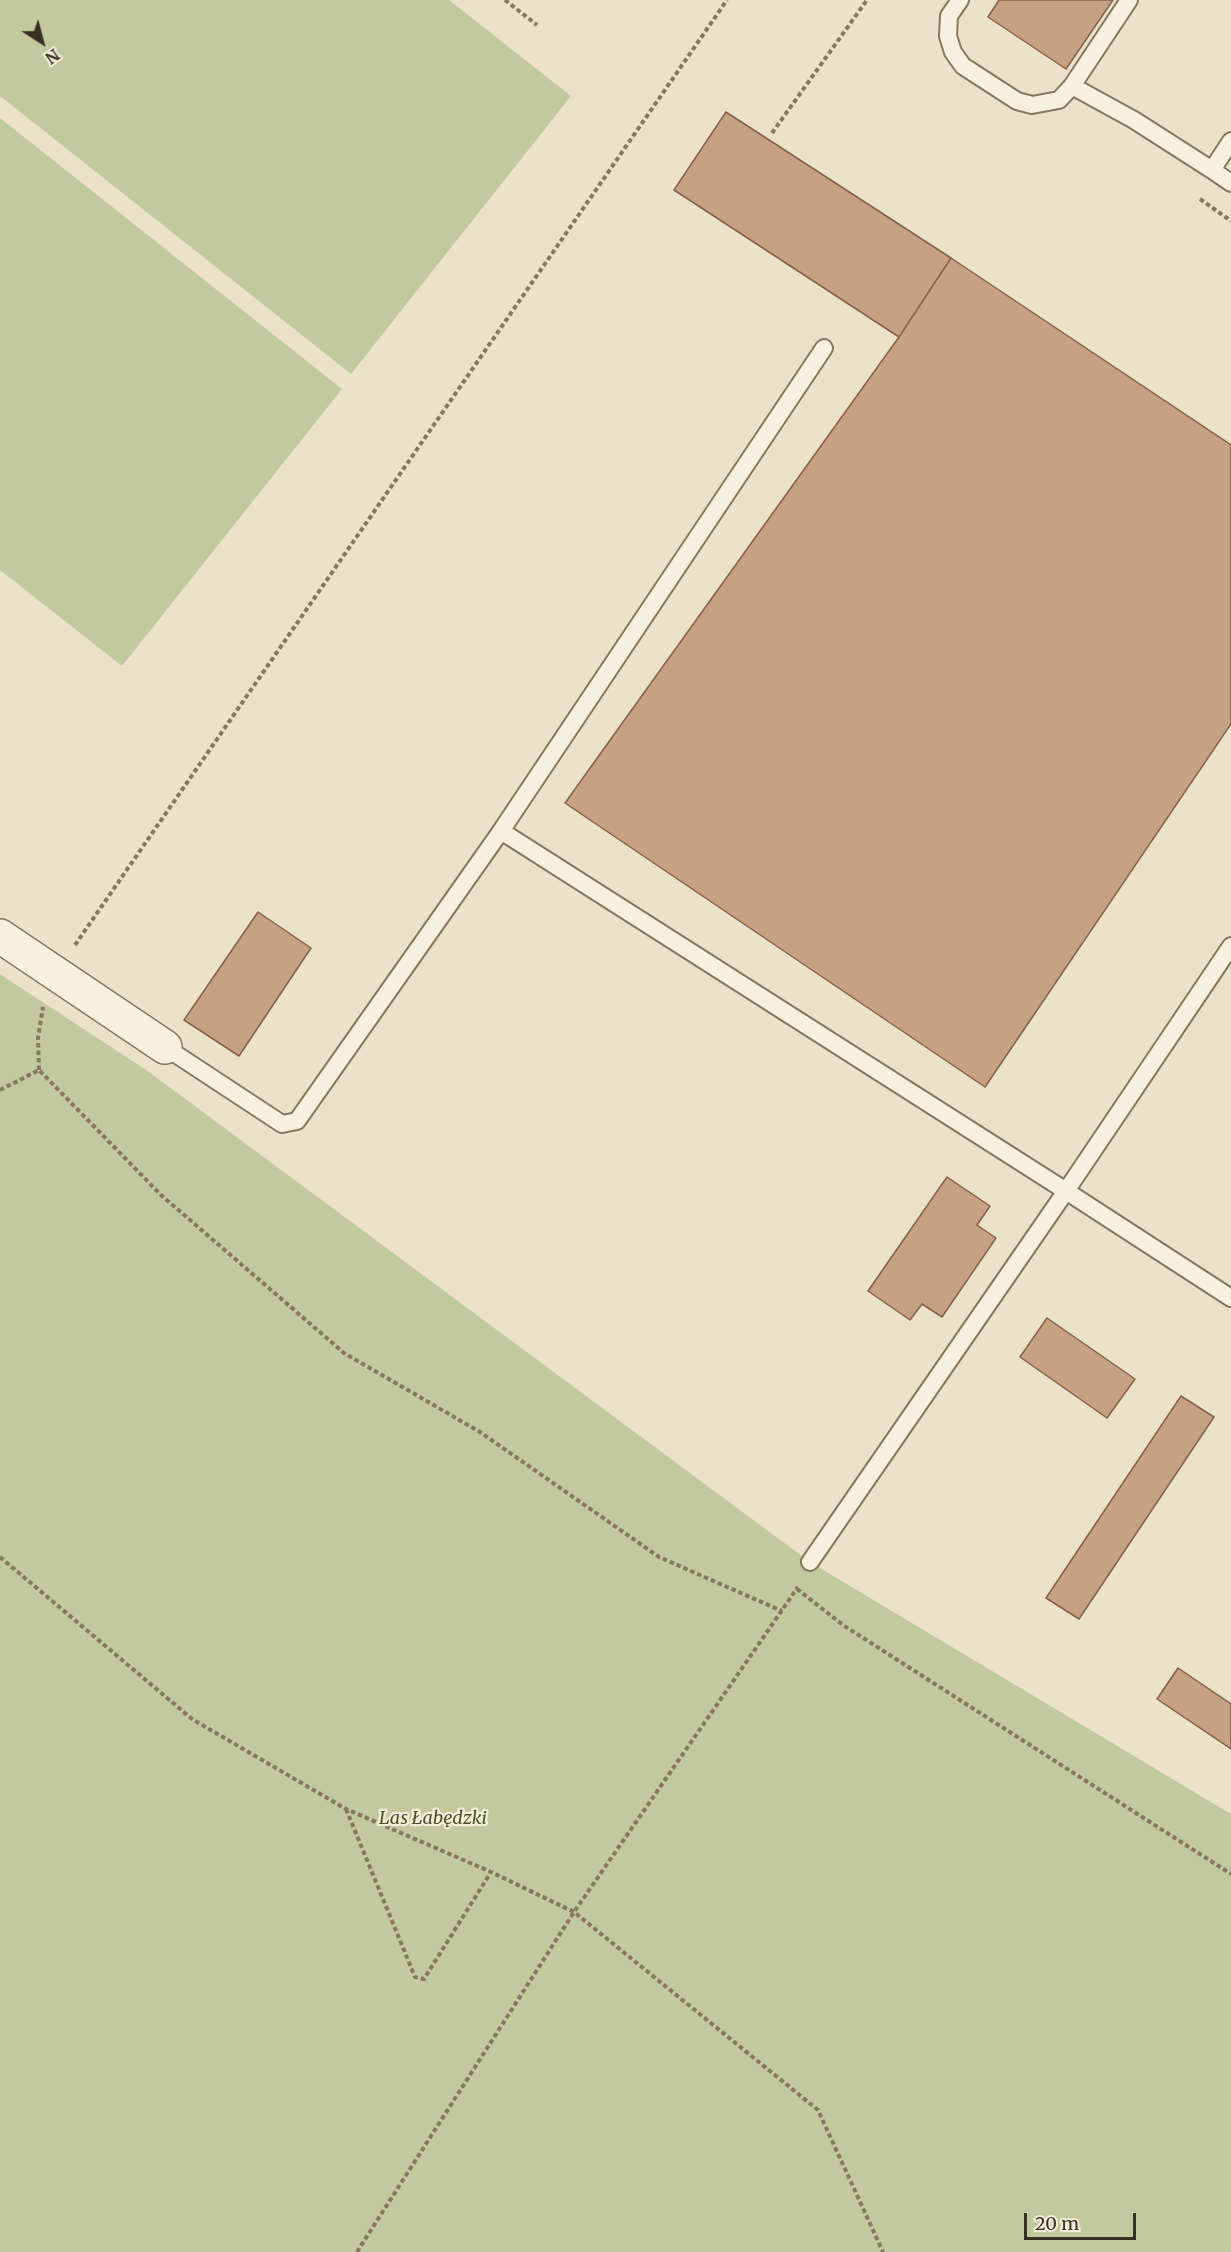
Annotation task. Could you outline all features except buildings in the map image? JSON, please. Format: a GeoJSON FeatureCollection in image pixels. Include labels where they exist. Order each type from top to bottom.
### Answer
{"type":"FeatureCollection","features":[{"type":"Feature","properties":{"kind":"street"},"geometry":{"type":"LineString","coordinates":[[0,936],[165,1047]]}},
{"type":"Feature","properties":{"kind":"lane"},"geometry":{"type":"LineString","coordinates":[[960,0],[949,16],[948,36],[952,52],[963,66],[1017,101],[1032,105],[1059,100],[1072,86],[1129,0]]}},
{"type":"Feature","properties":{"kind":"lane"},"geometry":{"type":"LineString","coordinates":[[1072,86],[1134,120],[1231,183]]}},
{"type":"Feature","properties":{"kind":"lane"},"geometry":{"type":"LineString","coordinates":[[1212,170],[1231,141]]}},
{"type":"Feature","properties":{"kind":"lane"},"geometry":{"type":"LineString","coordinates":[[165,1047],[282,1125],[297,1121],[501,831],[824,348]]}},
{"type":"Feature","properties":{"kind":"lane"},"geometry":{"type":"LineString","coordinates":[[501,831],[1231,1298]]}},
{"type":"Feature","properties":{"kind":"lane"},"geometry":{"type":"LineString","coordinates":[[810,1562],[1066,1191],[1231,946]]}},
{"type":"Feature","properties":{"kind":"path"},"geometry":{"type":"LineString","coordinates":[[505,0],[537,25]]}},
{"type":"Feature","properties":{"kind":"path"},"geometry":{"type":"LineString","coordinates":[[727,0],[55,973],[43,1005],[38,1038],[39,1070],[161,1195],[344,1353],[480,1432],[659,1557],[782,1611]]}},
{"type":"Feature","properties":{"kind":"path"},"geometry":{"type":"LineString","coordinates":[[772,133],[867,0]]}},
{"type":"Feature","properties":{"kind":"path"},"geometry":{"type":"LineString","coordinates":[[0,1090],[39,1070]]}},
{"type":"Feature","properties":{"kind":"path"},"geometry":{"type":"LineString","coordinates":[[0,1557],[192,1719],[346,1809],[574,1911],[818,2110],[883,2252]]}},
{"type":"Feature","properties":{"kind":"path"},"geometry":{"type":"LineString","coordinates":[[357,2252],[574,1911],[797,1589],[810,1562]]}},
{"type":"Feature","properties":{"kind":"path"},"geometry":{"type":"LineString","coordinates":[[797,1589],[843,1625],[1231,1874]]}},
{"type":"Feature","properties":{"kind":"path"},"geometry":{"type":"LineString","coordinates":[[346,1809],[415,1977],[424,1979],[490,1872]]}},
{"type":"Feature","properties":{"kind":"green space"},"geometry":{"type":"Polygon","coordinates":[[[0,0],[449,0],[571,96],[351,374],[0,96],[0,0]]]}},
{"type":"Feature","properties":{"kind":"green space"},"geometry":{"type":"Polygon","coordinates":[[[0,118],[342,389],[122,666],[0,570],[0,118]]]}},
{"type":"Feature","properties":{"kind":"green space","name":"Las Łabędzki"},"geometry":{"type":"Polygon","coordinates":[[[0,974],[149,1072],[810,1562],[1231,1814],[1231,2252],[0,2252],[0,974]]]}}]}
